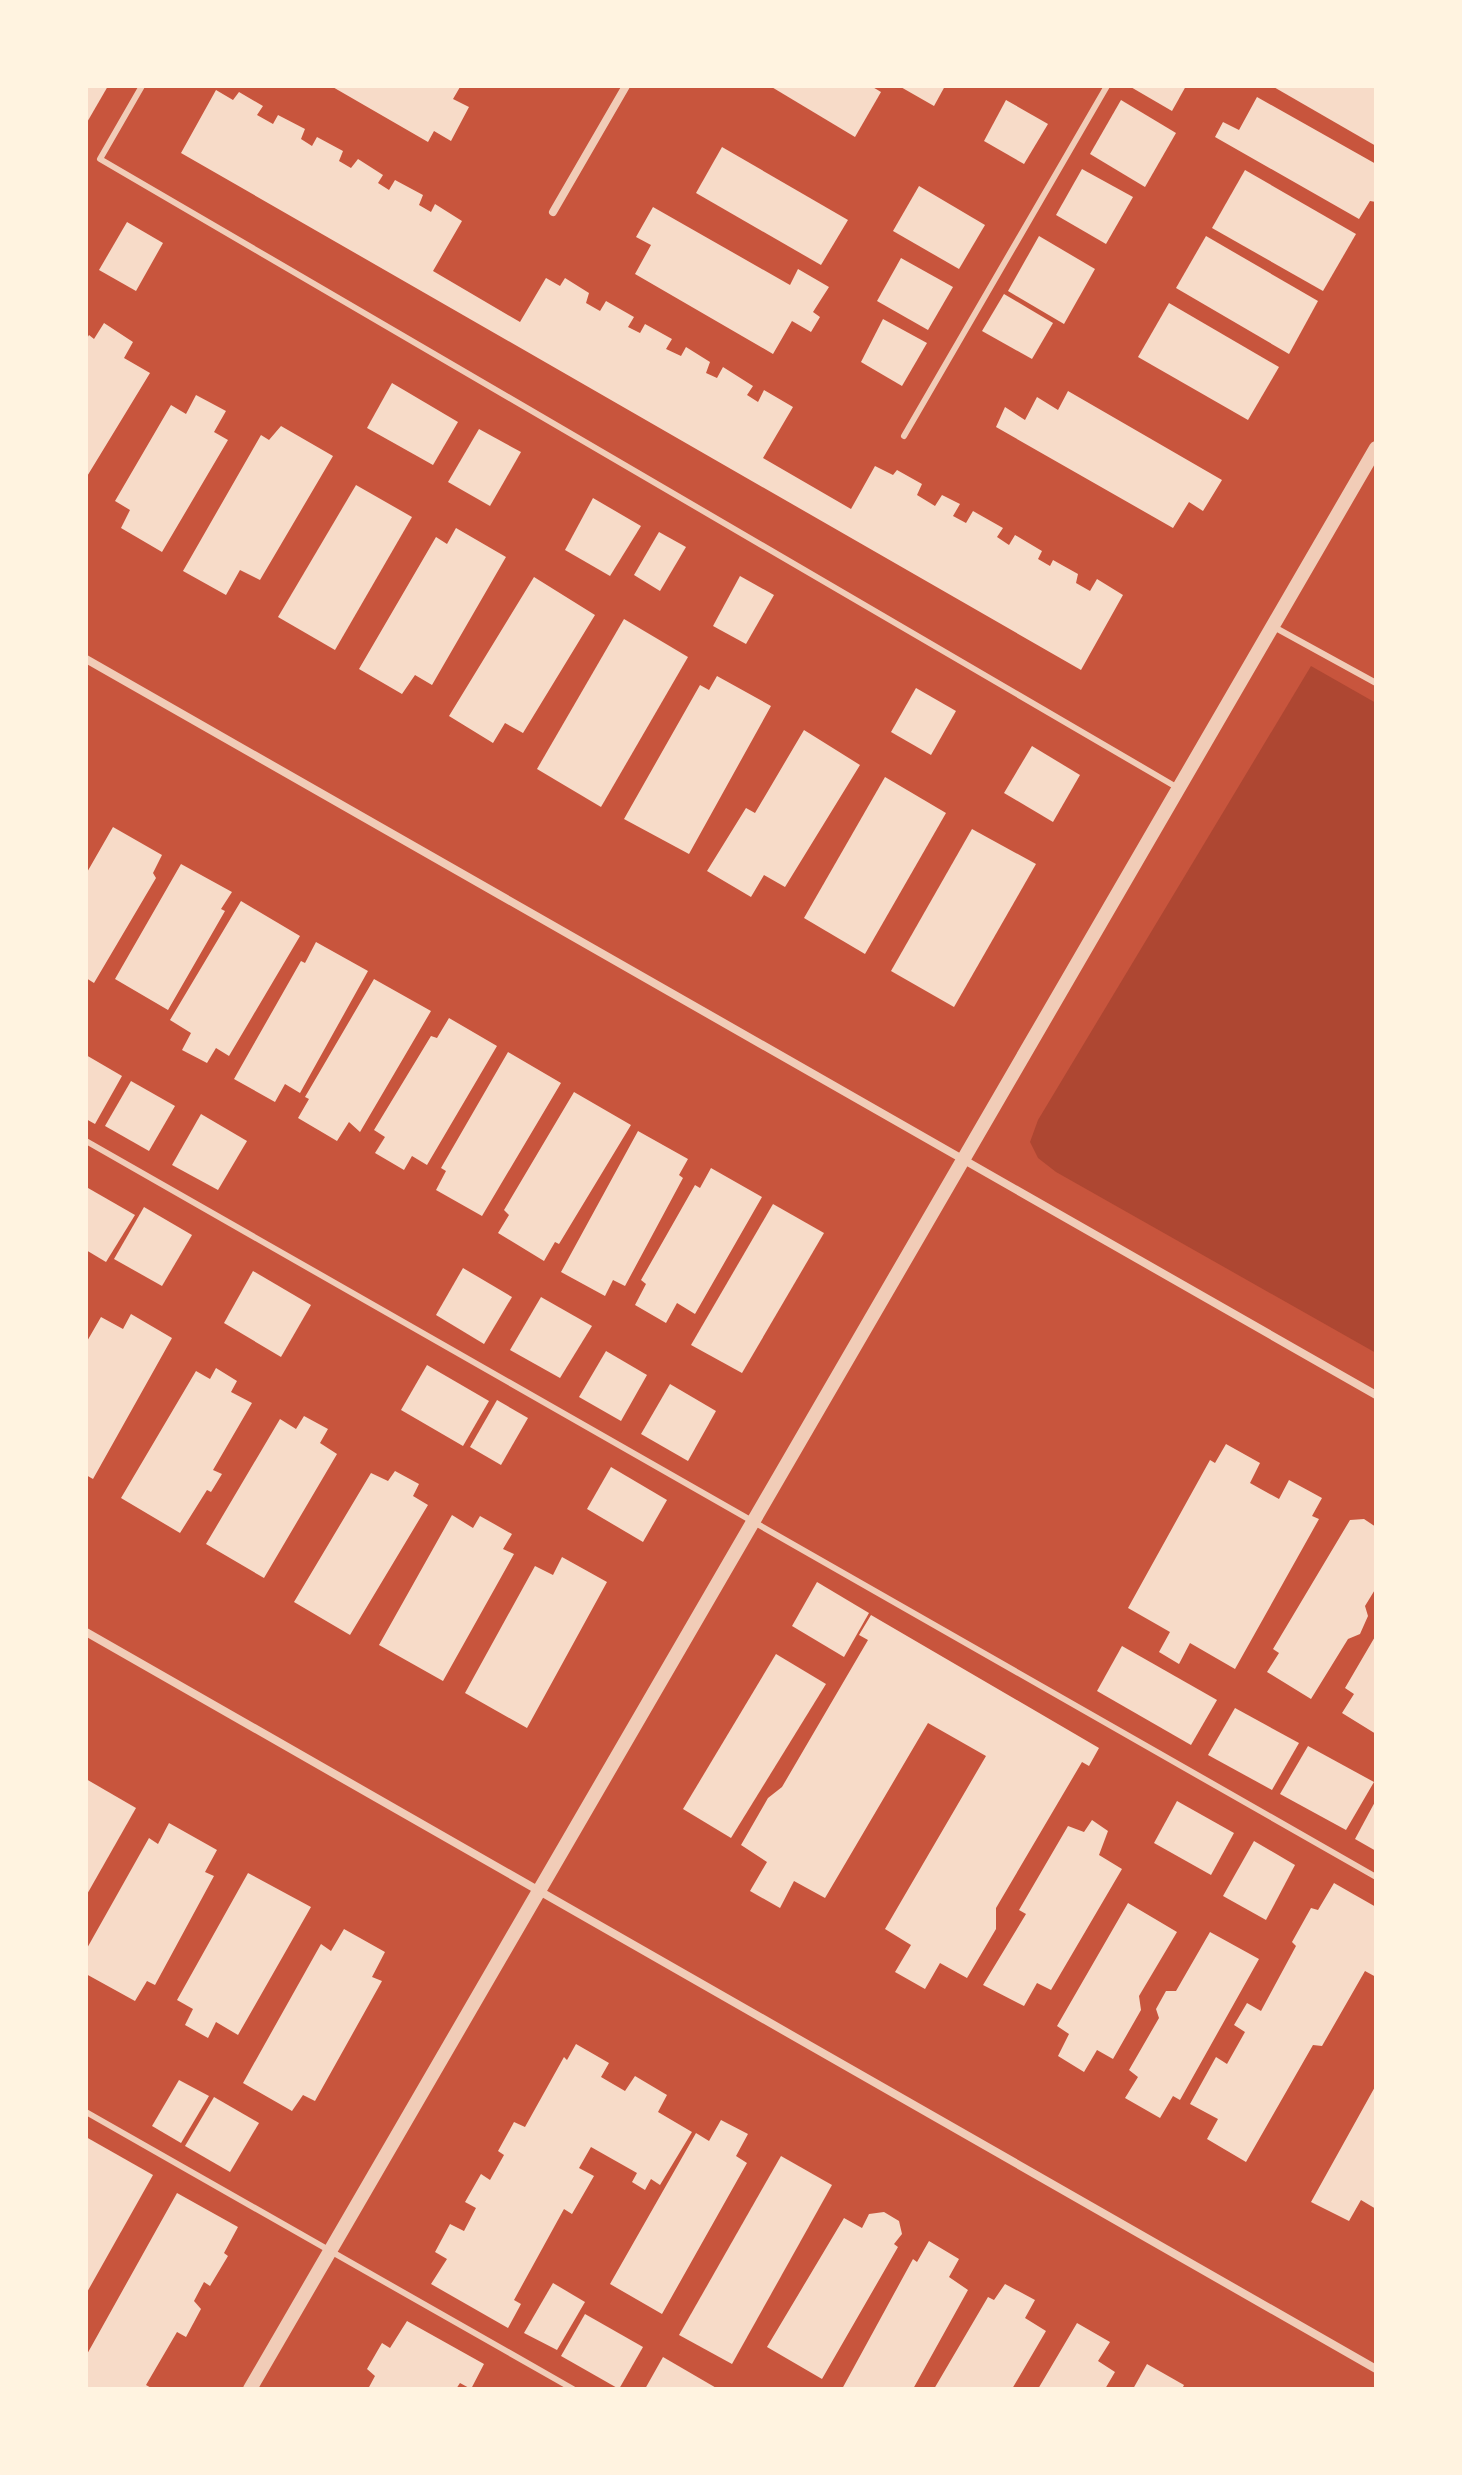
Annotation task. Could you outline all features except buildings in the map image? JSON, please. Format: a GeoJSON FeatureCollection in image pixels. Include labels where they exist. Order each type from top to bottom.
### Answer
{"type":"FeatureCollection","features":[{"type":"Feature","properties":{"kind":"street"},"geometry":{"type":"LineString","coordinates":[[553,212],[626,86]]}},
{"type":"Feature","properties":{"kind":"street"},"geometry":{"type":"LineString","coordinates":[[250,2389],[1376,448]]}},
{"type":"Feature","properties":{"kind":"street"},"geometry":{"type":"LineString","coordinates":[[86,659],[1376,1395]]}},
{"type":"Feature","properties":{"kind":"street"},"geometry":{"type":"LineString","coordinates":[[86,1632],[1376,2369]]}},
{"type":"Feature","properties":{"kind":"lane"},"geometry":{"type":"LineString","coordinates":[[142,86],[100,159],[1178,789]]}},
{"type":"Feature","properties":{"kind":"lane"},"geometry":{"type":"LineString","coordinates":[[904,436],[1107,86]]}},
{"type":"Feature","properties":{"kind":"lane"},"geometry":{"type":"LineString","coordinates":[[1273,626],[1376,683]]}},
{"type":"Feature","properties":{"kind":"lane"},"geometry":{"type":"LineString","coordinates":[[86,1141],[1376,1877]]}},
{"type":"Feature","properties":{"kind":"lane"},"geometry":{"type":"LineString","coordinates":[[86,2112],[573,2389]]}},
{"type":"Feature","properties":{"kind":"shaded area"},"geometry":{"type":"Polygon","coordinates":[[[1311,666],[1376,703],[1376,1353],[1056,1172],[1038,1158],[1030,1142],[1038,1120],[1311,666]]]}}]}
